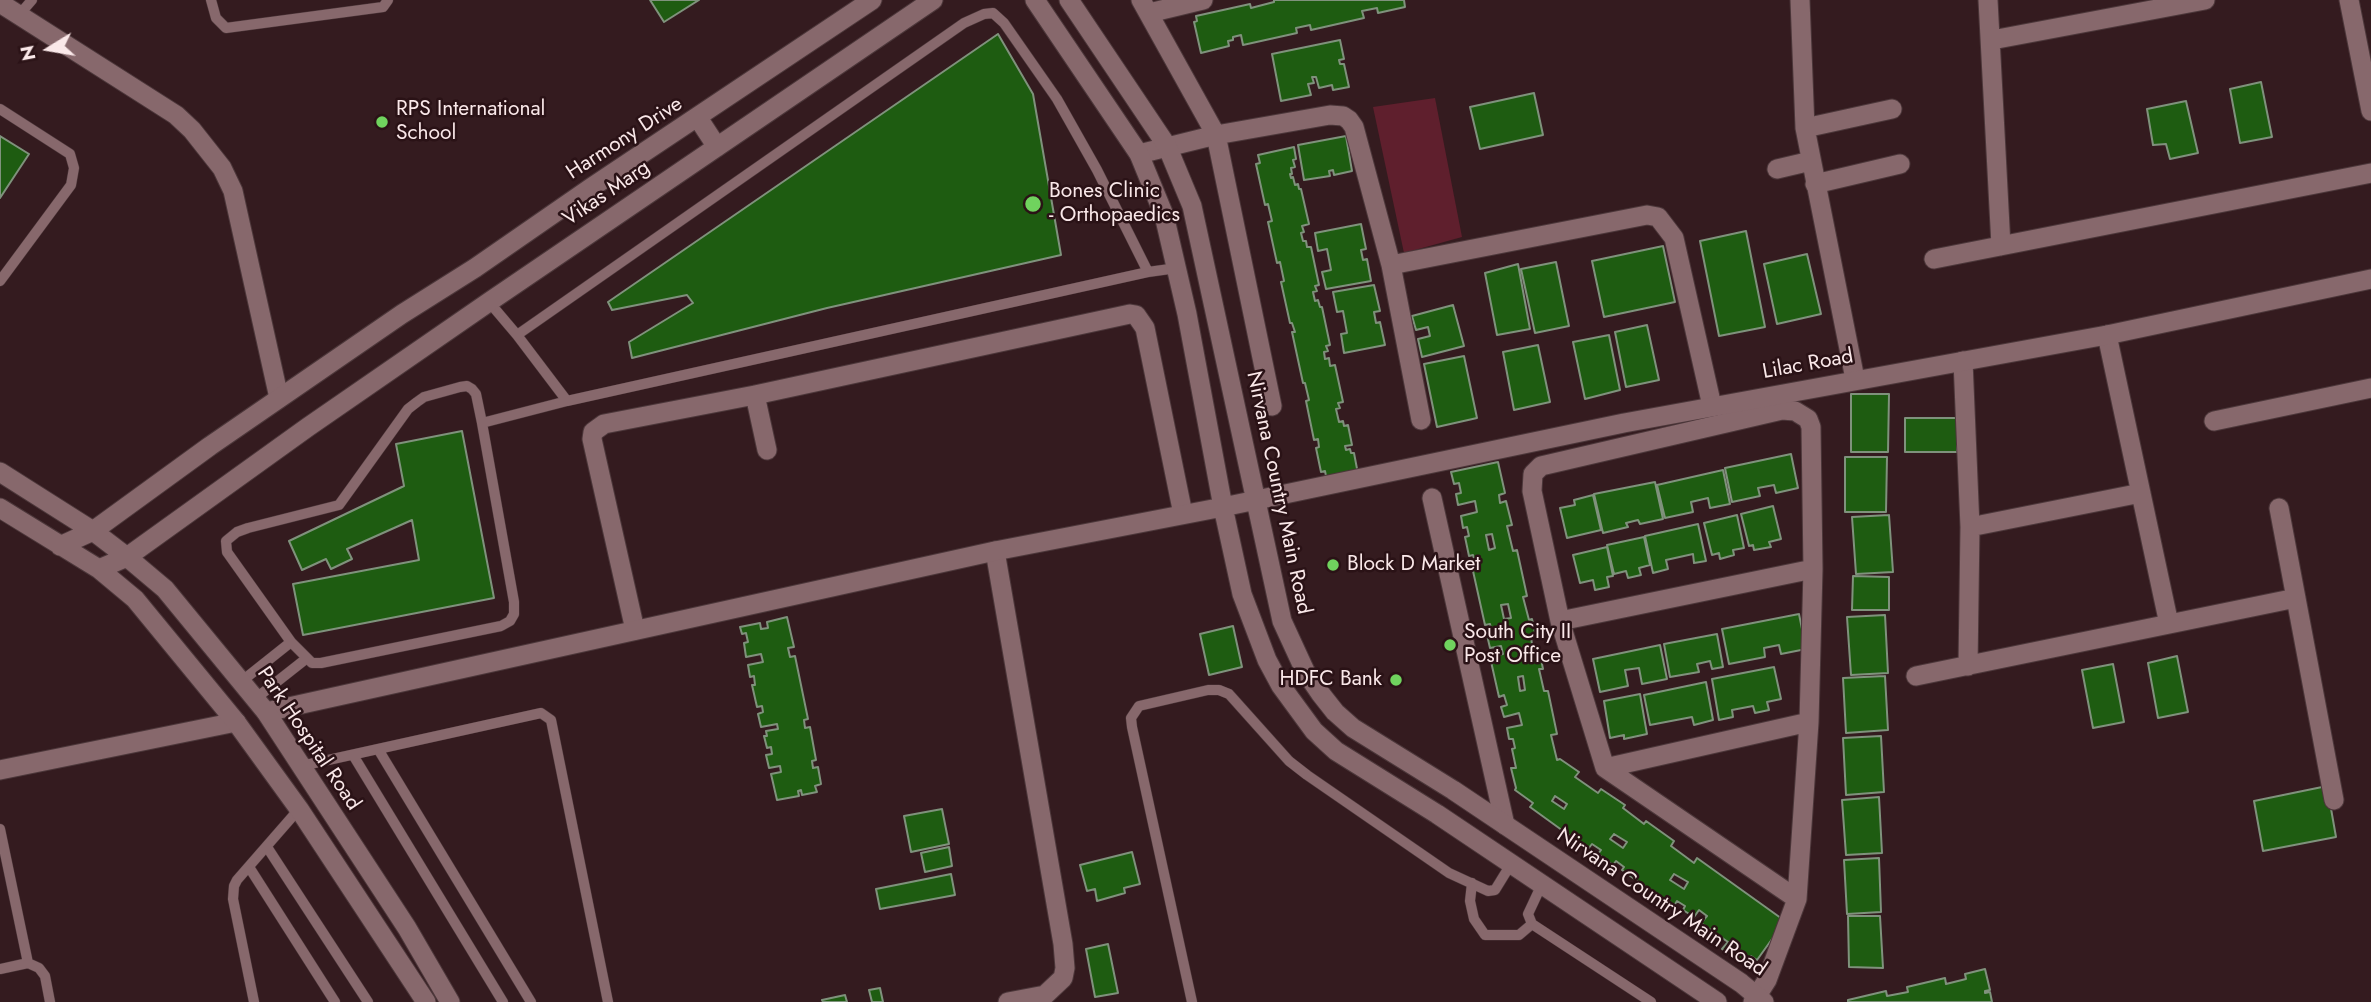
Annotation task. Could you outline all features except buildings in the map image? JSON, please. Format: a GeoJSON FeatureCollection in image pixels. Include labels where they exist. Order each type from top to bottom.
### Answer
{"type":"FeatureCollection","features":[{"type":"Feature","properties":{"kind":"street","name":"Harmony Drive"},"geometry":{"type":"LineString","coordinates":[[60,546],[93,531],[402,314],[475,268],[872,0]]}},
{"type":"Feature","properties":{"kind":"street","name":"Vikas Marg"},"geometry":{"type":"LineString","coordinates":[[99,569],[127,557],[308,427],[933,0]]}},
{"type":"Feature","properties":{"kind":"street"},"geometry":{"type":"LineString","coordinates":[[1035,0],[1139,154],[1164,215],[1242,594],[1267,660],[1281,685],[1314,731],[1347,758],[1437,814],[1717,1002]]}},
{"type":"Feature","properties":{"kind":"street","name":"Nirvana Country Main Road"},"geometry":{"type":"LineString","coordinates":[[1069,0],[1167,146],[1194,216],[1282,621],[1299,659],[1320,693],[1335,712],[1353,728],[1505,825],[1758,1000]]}},
{"type":"Feature","properties":{"kind":"street"},"geometry":{"type":"LineString","coordinates":[[1202,0],[1145,7],[1216,135],[1272,407]]}},
{"type":"Feature","properties":{"kind":"street"},"geometry":{"type":"LineString","coordinates":[[1800,0],[1805,128],[1855,379]]}},
{"type":"Feature","properties":{"kind":"street"},"geometry":{"type":"LineString","coordinates":[[1988,0],[2000,246]]}},
{"type":"Feature","properties":{"kind":"street"},"geometry":{"type":"LineString","coordinates":[[1992,40],[2205,0]]}},
{"type":"Feature","properties":{"kind":"street"},"geometry":{"type":"LineString","coordinates":[[2349,0],[2371,111]]}},
{"type":"Feature","properties":{"kind":"street"},"geometry":{"type":"LineString","coordinates":[[0,3],[176,115],[222,167],[233,191],[279,398]]}},
{"type":"Feature","properties":{"kind":"street"},"geometry":{"type":"LineString","coordinates":[[1805,128],[1892,109]]}},
{"type":"Feature","properties":{"kind":"street"},"geometry":{"type":"LineString","coordinates":[[1139,154],[1216,135],[1330,114],[1349,120],[1354,127],[1391,265],[1421,420]]}},
{"type":"Feature","properties":{"kind":"street"},"geometry":{"type":"LineString","coordinates":[[698,118],[717,147]]}},
{"type":"Feature","properties":{"kind":"street"},"geometry":{"type":"LineString","coordinates":[[1777,169],[1811,161]]}},
{"type":"Feature","properties":{"kind":"street"},"geometry":{"type":"LineString","coordinates":[[1815,184],[1900,164]]}},
{"type":"Feature","properties":{"kind":"street"},"geometry":{"type":"LineString","coordinates":[[1934,259],[2371,173]]}},
{"type":"Feature","properties":{"kind":"street"},"geometry":{"type":"LineString","coordinates":[[1391,265],[1647,215],[1658,217],[1674,238],[1712,406]]}},
{"type":"Feature","properties":{"kind":"street","name":"Lilac Road"},"geometry":{"type":"LineString","coordinates":[[261,706],[635,630],[995,551],[1712,406],[2106,335],[2371,279]]}},
{"type":"Feature","properties":{"kind":"street"},"geometry":{"type":"LineString","coordinates":[[635,630],[592,439],[593,432],[604,424],[755,395],[1130,314],[1136,315],[1145,328],[1183,514]]}},
{"type":"Feature","properties":{"kind":"street"},"geometry":{"type":"LineString","coordinates":[[2106,335],[2169,624]]}},
{"type":"Feature","properties":{"kind":"street"},"geometry":{"type":"LineString","coordinates":[[1963,361],[1970,527],[1968,666]]}},
{"type":"Feature","properties":{"kind":"street"},"geometry":{"type":"LineString","coordinates":[[2214,421],[2371,388]]}},
{"type":"Feature","properties":{"kind":"street"},"geometry":{"type":"LineString","coordinates":[[755,395],[767,450]]}},
{"type":"Feature","properties":{"kind":"street"},"geometry":{"type":"LineString","coordinates":[[1758,1000],[1797,899],[1809,722],[1813,569],[1811,426],[1802,414],[1782,410],[1541,466],[1533,474],[1532,491],[1560,621],[1605,768],[1797,899]]}},
{"type":"Feature","properties":{"kind":"street"},"geometry":{"type":"LineString","coordinates":[[0,472],[93,531]]}},
{"type":"Feature","properties":{"kind":"street"},"geometry":{"type":"LineString","coordinates":[[1970,527],[2141,493]]}},
{"type":"Feature","properties":{"kind":"street"},"geometry":{"type":"LineString","coordinates":[[1432,498],[1505,825]]}},
{"type":"Feature","properties":{"kind":"street"},"geometry":{"type":"LineString","coordinates":[[0,508],[99,569],[135,599],[236,722],[299,809],[426,1002]]}},
{"type":"Feature","properties":{"kind":"street"},"geometry":{"type":"LineString","coordinates":[[2279,508],[2334,800]]}},
{"type":"Feature","properties":{"kind":"street","name":"Park Hospital Road"},"geometry":{"type":"LineString","coordinates":[[93,531],[165,589],[261,706],[407,928],[450,1002]]}},
{"type":"Feature","properties":{"kind":"street"},"geometry":{"type":"LineString","coordinates":[[995,551],[1065,968],[1062,978],[1045,995],[1008,1002]]}},
{"type":"Feature","properties":{"kind":"street"},"geometry":{"type":"LineString","coordinates":[[1560,621],[1813,569]]}},
{"type":"Feature","properties":{"kind":"street"},"geometry":{"type":"LineString","coordinates":[[1916,677],[2296,598]]}},
{"type":"Feature","properties":{"kind":"street"},"geometry":{"type":"LineString","coordinates":[[0,770],[236,722]]}},
{"type":"Feature","properties":{"kind":"street"},"geometry":{"type":"LineString","coordinates":[[1605,768],[1809,722]]}},
{"type":"Feature","properties":{"kind":"lane"},"geometry":{"type":"LineString","coordinates":[[19,15],[33,0]]}},
{"type":"Feature","properties":{"kind":"lane"},"geometry":{"type":"LineString","coordinates":[[211,0],[216,18],[226,28],[383,7],[388,0]]}},
{"type":"Feature","properties":{"kind":"lane"},"geometry":{"type":"LineString","coordinates":[[517,335],[964,23],[993,13],[1004,23],[1057,99],[1097,170],[1148,272]]}},
{"type":"Feature","properties":{"kind":"lane"},"geometry":{"type":"LineString","coordinates":[[0,110],[70,154],[74,168],[71,185],[0,281]]}},
{"type":"Feature","properties":{"kind":"lane"},"geometry":{"type":"LineString","coordinates":[[482,423],[567,401],[1148,272],[1177,268]]}},
{"type":"Feature","properties":{"kind":"lane"},"geometry":{"type":"LineString","coordinates":[[489,302],[567,401]]}},
{"type":"Feature","properties":{"kind":"lane"},"geometry":{"type":"LineString","coordinates":[[467,386],[476,394],[482,423],[514,602],[514,614],[510,621],[501,626],[321,663],[312,663],[292,642],[227,552],[226,541],[237,532],[248,528],[339,505],[408,409],[425,397],[467,386]]}},
{"type":"Feature","properties":{"kind":"lane"},"geometry":{"type":"LineString","coordinates":[[242,681],[292,642]]}},
{"type":"Feature","properties":{"kind":"lane"},"geometry":{"type":"LineString","coordinates":[[261,706],[307,658]]}},
{"type":"Feature","properties":{"kind":"lane"},"geometry":{"type":"LineString","coordinates":[[1192,1002],[1132,727],[1131,718],[1139,706],[1208,690],[1229,694],[1289,761],[1449,873],[1488,891],[1495,890],[1511,864]]}},
{"type":"Feature","properties":{"kind":"lane"},"geometry":{"type":"LineString","coordinates":[[301,766],[541,713],[551,720],[608,1002]]}},
{"type":"Feature","properties":{"kind":"lane"},"geometry":{"type":"LineString","coordinates":[[378,749],[531,1002]]}},
{"type":"Feature","properties":{"kind":"lane"},"geometry":{"type":"LineString","coordinates":[[353,755],[503,1002]]}},
{"type":"Feature","properties":{"kind":"lane"},"geometry":{"type":"LineString","coordinates":[[254,1002],[233,899],[237,880],[299,809]]}},
{"type":"Feature","properties":{"kind":"lane"},"geometry":{"type":"LineString","coordinates":[[0,829],[28,963]]}},
{"type":"Feature","properties":{"kind":"lane"},"geometry":{"type":"LineString","coordinates":[[267,846],[368,1002]]}},
{"type":"Feature","properties":{"kind":"lane"},"geometry":{"type":"LineString","coordinates":[[249,867],[335,1002]]}},
{"type":"Feature","properties":{"kind":"lane"},"geometry":{"type":"LineString","coordinates":[[1472,883],[1470,901],[1474,919],[1485,935],[1519,935],[1532,925]]}},
{"type":"Feature","properties":{"kind":"lane"},"geometry":{"type":"LineString","coordinates":[[1542,884],[1528,914],[1532,925],[1651,1002]]}},
{"type":"Feature","properties":{"kind":"lane"},"geometry":{"type":"LineString","coordinates":[[0,969],[28,963],[39,968],[45,976],[50,1002]]}},
{"type":"Feature","properties":{"kind":"shaded area"},"geometry":{"type":"Polygon","coordinates":[[[1435,98],[1462,237],[1404,253],[1373,107],[1435,98]]]}},
{"type":"Feature","properties":{"kind":"place","name":"RPS International School"},"geometry":{"type":"Point","coordinates":[382,122]}},
{"type":"Feature","properties":{"kind":"place","name":"Bones Clinic - Orthopaedics"},"geometry":{"type":"Point","coordinates":[1033,204]}},
{"type":"Feature","properties":{"kind":"place","name":"Block D Market"},"geometry":{"type":"Point","coordinates":[1333,565]}},
{"type":"Feature","properties":{"kind":"place","name":"South City II Post Office"},"geometry":{"type":"Point","coordinates":[1450,645]}},
{"type":"Feature","properties":{"kind":"place","name":"HDFC Bank"},"geometry":{"type":"Point","coordinates":[1396,680]}}]}
